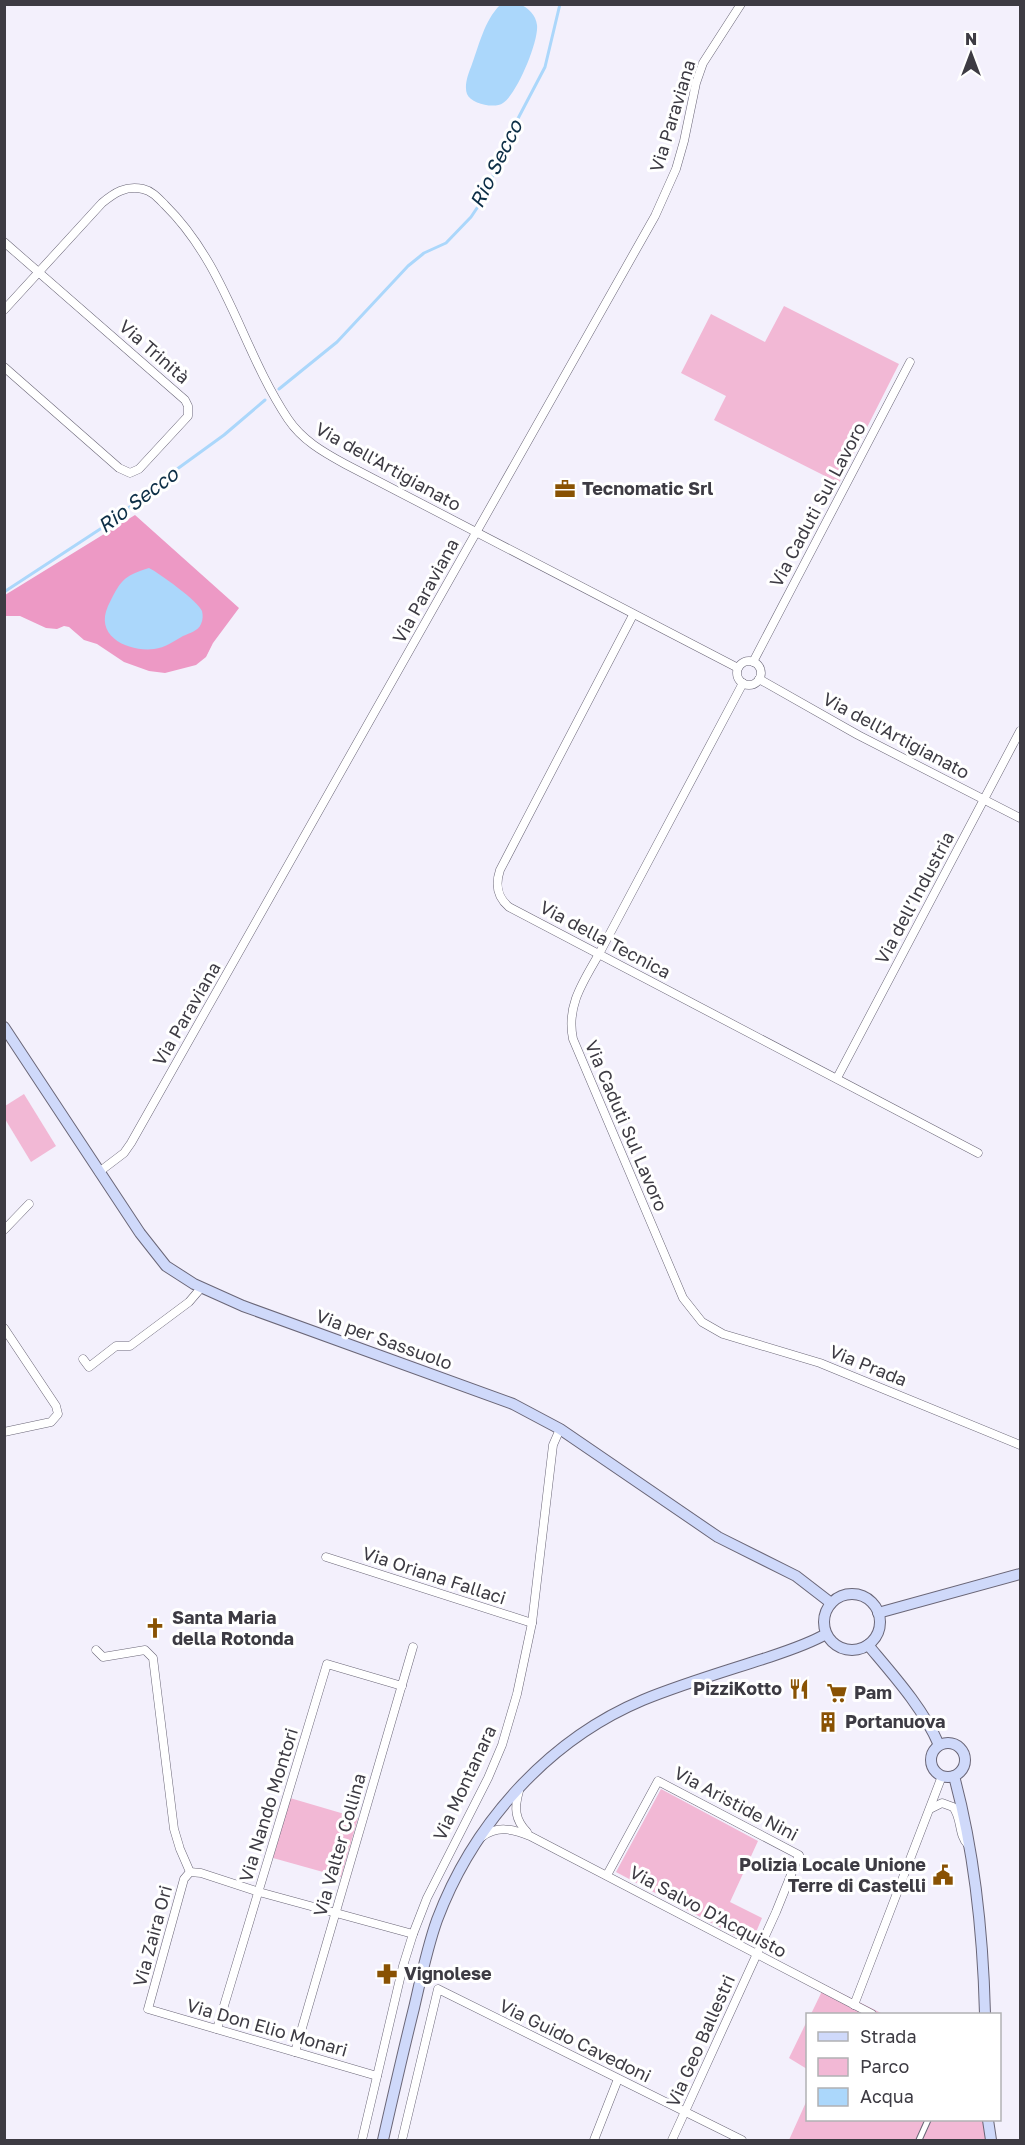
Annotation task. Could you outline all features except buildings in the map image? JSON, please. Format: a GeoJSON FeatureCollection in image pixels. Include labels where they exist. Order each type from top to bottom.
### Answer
{"type":"FeatureCollection","features":[{"type":"Feature","properties":{"kind":"main road","name":"Via per Sassuolo"},"geometry":{"type":"LineString","coordinates":[[4,1027],[99,1172],[152,1250],[166,1266],[201,1288],[243,1306],[513,1404],[560,1429],[718,1537],[796,1576],[831,1603]]}},
{"type":"Feature","properties":{"kind":"main road"},"geometry":{"type":"LineString","coordinates":[[878,1613],[1020,1574]]}},
{"type":"Feature","properties":{"kind":"main road"},"geometry":{"type":"LineString","coordinates":[[845,1595],[861,1596],[869,1600],[878,1613],[877,1634],[868,1645],[853,1650],[845,1649],[837,1646],[826,1634],[825,1615],[831,1603],[845,1595]]}},
{"type":"Feature","properties":{"kind":"main road"},"geometry":{"type":"LineString","coordinates":[[383,2140],[430,1941],[447,1895],[475,1844],[524,1781],[578,1736],[605,1719],[642,1701],[795,1648],[826,1634]]}},
{"type":"Feature","properties":{"kind":"main road"},"geometry":{"type":"LineString","coordinates":[[868,1645],[901,1685],[932,1729],[939,1745]]}},
{"type":"Feature","properties":{"kind":"main road"},"geometry":{"type":"LineString","coordinates":[[953,1743],[964,1752],[964,1766],[954,1776],[942,1776],[934,1770],[931,1760],[933,1752],[939,1745],[953,1743]]}},
{"type":"Feature","properties":{"kind":"main road"},"geometry":{"type":"LineString","coordinates":[[954,1776],[971,1848],[979,1908],[985,2013]]}},
{"type":"Feature","properties":{"kind":"main road"},"geometry":{"type":"LineString","coordinates":[[988,2121],[991,2140]]}},
{"type":"Feature","properties":{"kind":"street","name":"Via Paraviana"},"geometry":{"type":"LineString","coordinates":[[99,1172],[124,1153],[131,1143],[655,216],[676,169],[696,83],[703,63],[741,4]]}},
{"type":"Feature","properties":{"kind":"street","name":"Via dell'Artigianato"},"geometry":{"type":"LineString","coordinates":[[39,273],[102,203],[118,191],[128,188],[145,189],[152,192],[200,245],[276,399],[298,432],[310,443],[475,533],[738,668]]}},
{"type":"Feature","properties":{"kind":"street","name":"Via Trinità"},"geometry":{"type":"LineString","coordinates":[[4,242],[185,400],[188,406],[188,416],[139,469],[130,473],[124,472],[4,367]]}},
{"type":"Feature","properties":{"kind":"street"},"geometry":{"type":"LineString","coordinates":[[4,310],[39,273]]}},
{"type":"Feature","properties":{"kind":"street","name":"Via Caduti Sul Lavoro"},"geometry":{"type":"LineString","coordinates":[[753,662],[910,362]]}},
{"type":"Feature","properties":{"kind":"street","name":"Via della Tecnica"},"geometry":{"type":"LineString","coordinates":[[633,615],[498,878],[502,901],[509,907],[978,1153]]}},
{"type":"Feature","properties":{"kind":"street"},"geometry":{"type":"LineString","coordinates":[[753,662],[760,669],[759,679],[750,685],[743,683],[738,678],[738,668],[743,663],[753,662]]}},
{"type":"Feature","properties":{"kind":"street","name":"Via dell'Artigianato"},"geometry":{"type":"LineString","coordinates":[[759,679],[858,735],[1020,818]]}},
{"type":"Feature","properties":{"kind":"street","name":"Via Caduti Sul Lavoro"},"geometry":{"type":"LineString","coordinates":[[702,1322],[683,1298],[573,1040],[571,1017],[575,998],[743,683]]}},
{"type":"Feature","properties":{"kind":"street","name":"Via dell’Industria"},"geometry":{"type":"LineString","coordinates":[[837,1078],[1020,731]]}},
{"type":"Feature","properties":{"kind":"street"},"geometry":{"type":"LineString","coordinates":[[4,1230],[29,1204]]}},
{"type":"Feature","properties":{"kind":"street"},"geometry":{"type":"LineString","coordinates":[[83,1359],[89,1367],[116,1346],[130,1346],[189,1302],[201,1288]]}},
{"type":"Feature","properties":{"kind":"street","name":"Via Prada"},"geometry":{"type":"LineString","coordinates":[[702,1322],[723,1334],[845,1372],[1020,1444]]}},
{"type":"Feature","properties":{"kind":"street"},"geometry":{"type":"LineString","coordinates":[[4,1328],[56,1406],[58,1414],[51,1422],[4,1432]]}},
{"type":"Feature","properties":{"kind":"street","name":"Via Montanara"},"geometry":{"type":"LineString","coordinates":[[362,2140],[403,1966],[413,1934],[427,1898],[477,1801],[502,1745],[522,1677],[532,1623],[553,1447],[560,1429]]}},
{"type":"Feature","properties":{"kind":"street","name":"Via Oriana Fallaci"},"geometry":{"type":"LineString","coordinates":[[326,1557],[532,1623]]}},
{"type":"Feature","properties":{"kind":"street","name":"Via Valter Collina"},"geometry":{"type":"LineString","coordinates":[[295,2052],[413,1647]]}},
{"type":"Feature","properties":{"kind":"street"},"geometry":{"type":"LineString","coordinates":[[96,1650],[102,1657],[145,1650],[153,1658],[174,1828],[190,1872]]}},
{"type":"Feature","properties":{"kind":"street","name":"Via Nando Montori"},"geometry":{"type":"LineString","coordinates":[[216,2029],[327,1664],[402,1686]]}},
{"type":"Feature","properties":{"kind":"street"},"geometry":{"type":"LineString","coordinates":[[854,2005],[942,1776]]}},
{"type":"Feature","properties":{"kind":"street"},"geometry":{"type":"LineString","coordinates":[[524,1781],[518,1793],[516,1815],[519,1823],[530,1836]]}},
{"type":"Feature","properties":{"kind":"street","name":"Via Aristide Nini"},"geometry":{"type":"LineString","coordinates":[[606,1875],[658,1781],[754,1831],[799,1855],[757,1954]]}},
{"type":"Feature","properties":{"kind":"street"},"geometry":{"type":"LineString","coordinates":[[930,1809],[942,1803],[953,1807],[958,1816],[963,1839],[971,1848]]}},
{"type":"Feature","properties":{"kind":"street","name":"Via Salvo D'Acquisto"},"geometry":{"type":"LineString","coordinates":[[475,1844],[496,1829],[518,1831],[530,1836],[870,2013]]}},
{"type":"Feature","properties":{"kind":"street","name":"Via Zaira Ori"},"geometry":{"type":"LineString","coordinates":[[148,2009],[184,1879],[190,1872],[201,1873],[259,1892],[413,1934]]}},
{"type":"Feature","properties":{"kind":"street","name":"Via Geo Ballestri"},"geometry":{"type":"LineString","coordinates":[[672,2140],[757,1954]]}},
{"type":"Feature","properties":{"kind":"street","name":"Via Guido Cavedoni"},"geometry":{"type":"LineString","coordinates":[[402,2140],[438,1989],[742,2140]]}},
{"type":"Feature","properties":{"kind":"street","name":"Via Don Elio Monari"},"geometry":{"type":"LineString","coordinates":[[148,2009],[377,2076]]}},
{"type":"Feature","properties":{"kind":"street"},"geometry":{"type":"LineString","coordinates":[[594,2140],[618,2079]]}},
{"type":"Feature","properties":{"kind":"street"},"geometry":{"type":"LineString","coordinates":[[919,2140],[928,2121]]}},
{"type":"Feature","properties":{"kind":"green space"},"geometry":{"type":"Polygon","coordinates":[[[784,306],[899,364],[839,483],[714,420],[726,396],[681,373],[711,314],[765,342],[784,306]]]}},
{"type":"Feature","properties":{"kind":"green space"},"geometry":{"type":"Polygon","coordinates":[[[24,1094],[56,1146],[31,1162],[5,1119],[5,1106],[24,1094]]]}},
{"type":"Feature","properties":{"kind":"green space"},"geometry":{"type":"Polygon","coordinates":[[[661,1789],[758,1841],[730,1902],[762,1918],[751,1944],[616,1872],[661,1789]]]}},
{"type":"Feature","properties":{"kind":"green space"},"geometry":{"type":"Polygon","coordinates":[[[290,1798],[358,1818],[341,1877],[273,1858],[290,1798]]]}},
{"type":"Feature","properties":{"kind":"green space"},"geometry":{"type":"Polygon","coordinates":[[[825,1985],[881,2013],[811,2013],[825,1985]]]}},
{"type":"Feature","properties":{"kind":"green space"},"geometry":{"type":"Polygon","coordinates":[[[806,2023],[806,2068],[789,2058],[806,2023]]]}},
{"type":"Feature","properties":{"kind":"green space"},"geometry":{"type":"Polygon","coordinates":[[[806,2102],[806,2121],[983,2121],[987,2140],[789,2140],[806,2102]]]}},
{"type":"Feature","properties":{"kind":"shaded area"},"geometry":{"type":"Polygon","coordinates":[[[135,515],[239,608],[213,643],[206,657],[196,665],[165,673],[149,671],[124,662],[97,644],[84,640],[69,627],[46,628],[20,616],[5,616],[5,595],[135,515]]]}},
{"type":"Feature","properties":{"kind":"water"},"geometry":{"type":"Polygon","coordinates":[[[520,4],[531,12],[537,25],[537,33],[526,67],[509,98],[503,103],[495,106],[478,103],[469,98],[466,84],[486,26],[500,5],[520,4]]]}},
{"type":"Feature","properties":{"kind":"water"},"geometry":{"type":"Polygon","coordinates":[[[149,568],[199,606],[203,618],[200,626],[194,632],[169,644],[154,649],[134,648],[116,640],[110,634],[105,617],[108,606],[123,581],[149,568]]]}},
{"type":"Feature","properties":{"kind":"waterway","name":"Rio Secco"},"geometry":{"type":"LineString","coordinates":[[279,389],[337,342],[408,266],[424,253],[446,243],[471,217],[487,193],[503,147],[545,67],[560,4]]}},
{"type":"Feature","properties":{"kind":"waterway","name":"Rio Secco"},"geometry":{"type":"LineString","coordinates":[[4,592],[114,520],[162,480],[224,435],[265,400]]}},
{"type":"Feature","properties":{"kind":"place","name":"Tecnomatic Srl"},"geometry":{"type":"Point","coordinates":[565,489]}},
{"type":"Feature","properties":{"kind":"place","name":"Santa Maria della Rotonda"},"geometry":{"type":"Point","coordinates":[155,1628]}},
{"type":"Feature","properties":{"kind":"place","name":"PizziKotto"},"geometry":{"type":"Point","coordinates":[799,1689]}},
{"type":"Feature","properties":{"kind":"place","name":"Pam"},"geometry":{"type":"Point","coordinates":[837,1693]}},
{"type":"Feature","properties":{"kind":"place","name":"Portanuova"},"geometry":{"type":"Point","coordinates":[828,1722]}},
{"type":"Feature","properties":{"kind":"place","name":"Polizia Locale Unione Terre di Castelli"},"geometry":{"type":"Point","coordinates":[943,1875]}},
{"type":"Feature","properties":{"kind":"place","name":"Vignolese"},"geometry":{"type":"Point","coordinates":[387,1974]}}]}
